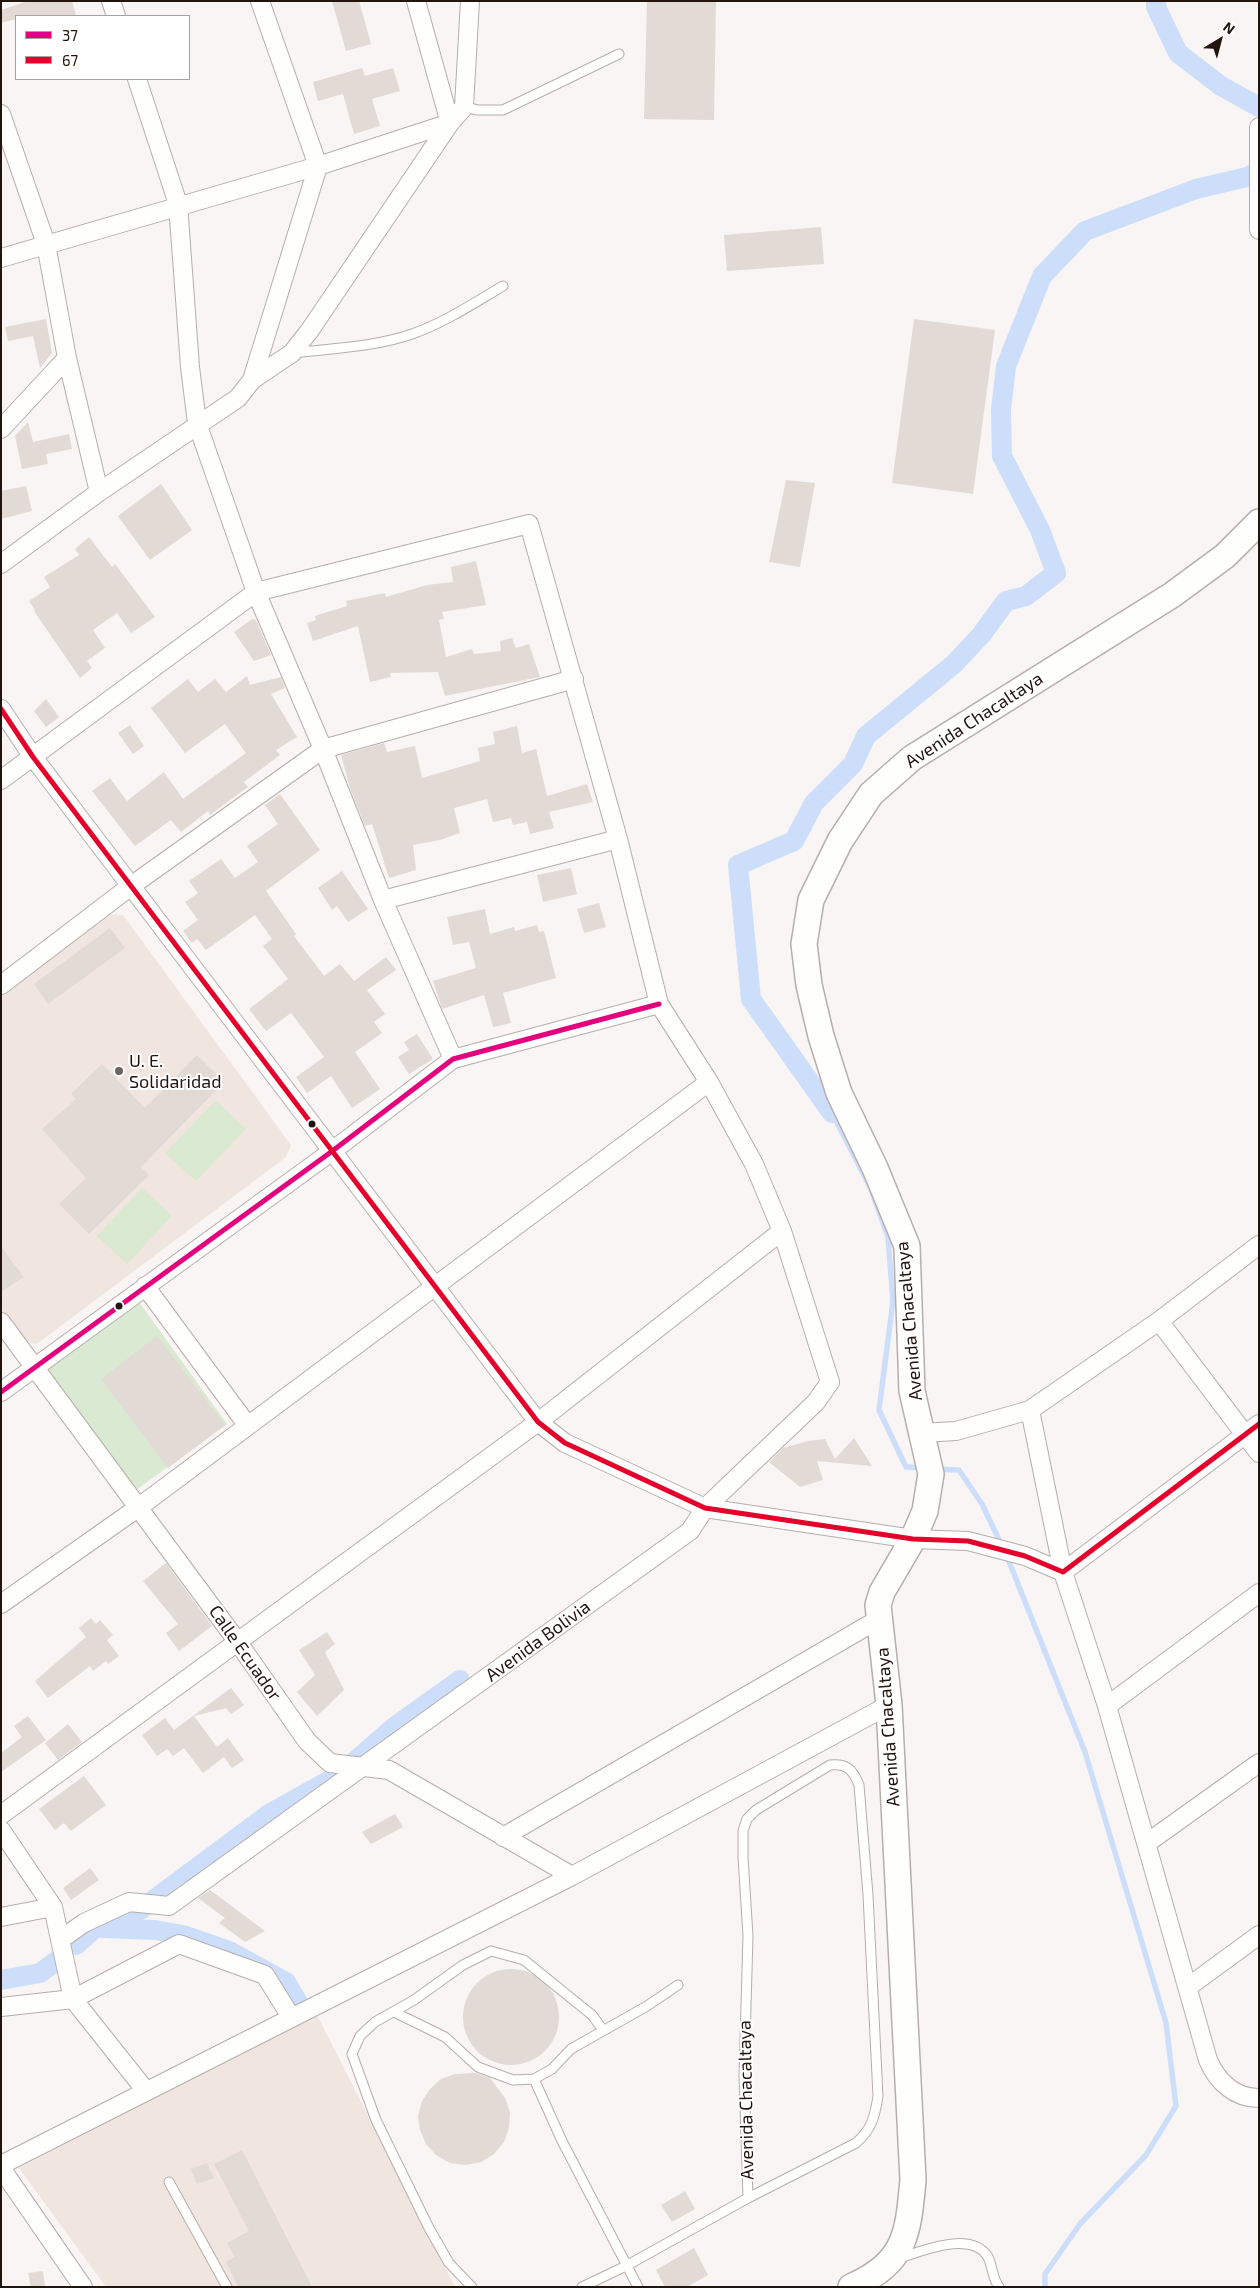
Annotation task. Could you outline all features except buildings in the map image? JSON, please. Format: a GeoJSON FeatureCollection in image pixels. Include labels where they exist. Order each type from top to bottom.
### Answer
{"type":"FeatureCollection","features":[{"type":"Feature","properties":{"kind":"street"},"geometry":{"type":"LineString","coordinates":[[111,1],[116,15]]}},
{"type":"Feature","properties":{"kind":"street"},"geometry":{"type":"LineString","coordinates":[[252,380],[318,166],[260,1]]}},
{"type":"Feature","properties":{"kind":"street"},"geometry":{"type":"LineString","coordinates":[[416,1],[450,123]]}},
{"type":"Feature","properties":{"kind":"street"},"geometry":{"type":"LineString","coordinates":[[1,564],[99,492],[198,423],[238,398],[252,380],[292,353],[450,123],[464,107],[470,1]]}},
{"type":"Feature","properties":{"kind":"street"},"geometry":{"type":"LineString","coordinates":[[137,80],[178,204],[190,367],[198,423],[256,592],[324,749],[383,900],[453,1059]]}},
{"type":"Feature","properties":{"kind":"street"},"geometry":{"type":"LineString","coordinates":[[1,114],[46,244],[67,358],[99,492]]}},
{"type":"Feature","properties":{"kind":"street"},"geometry":{"type":"LineString","coordinates":[[1,258],[178,204],[318,166],[450,123]]}},
{"type":"Feature","properties":{"kind":"street"},"geometry":{"type":"LineString","coordinates":[[1259,127],[1259,230]]}},
{"type":"Feature","properties":{"kind":"street"},"geometry":{"type":"LineString","coordinates":[[1,429],[67,358]]}},
{"type":"Feature","properties":{"kind":"street","name":"Avenida Chacaltaya"},"geometry":{"type":"LineString","coordinates":[[851,2287],[875,2276],[892,2260],[908,2225],[913,2180],[890,1705],[878,1619],[878,1605],[882,1592],[913,1539],[925,1511],[931,1474],[912,1391],[907,1246],[875,1168],[839,1093],[822,1036],[809,985],[804,944],[811,900],[840,841],[871,794],[912,758],[956,728],[1172,595],[1225,556],[1259,522]]}},
{"type":"Feature","properties":{"kind":"street"},"geometry":{"type":"LineString","coordinates":[[1,780],[256,592],[529,524],[618,839],[659,1004],[709,1082],[754,1164],[782,1231],[538,1422],[1,1815]]}},
{"type":"Feature","properties":{"kind":"street"},"geometry":{"type":"LineString","coordinates":[[1,985],[132,886],[324,749],[574,679]]}},
{"type":"Feature","properties":{"kind":"street"},"geometry":{"type":"LineString","coordinates":[[1,709],[33,757],[331,1152],[538,1422],[566,1443],[706,1508],[913,1539],[968,1541],[1025,1556],[1063,1572]]}},
{"type":"Feature","properties":{"kind":"street"},"geometry":{"type":"LineString","coordinates":[[383,900],[618,839]]}},
{"type":"Feature","properties":{"kind":"street"},"geometry":{"type":"LineString","coordinates":[[1,1392],[331,1152],[453,1059],[659,1004]]}},
{"type":"Feature","properties":{"kind":"street"},"geometry":{"type":"LineString","coordinates":[[1,1604],[139,1507],[709,1082]]}},
{"type":"Feature","properties":{"kind":"street","name":"Avenida Bolivia"},"geometry":{"type":"LineString","coordinates":[[60,1940],[84,1923],[130,1902],[169,1906],[364,1768],[690,1531],[706,1508],[816,1402],[830,1382],[782,1231]]}},
{"type":"Feature","properties":{"kind":"street"},"geometry":{"type":"LineString","coordinates":[[922,1433],[956,1431],[1030,1410],[1159,1321],[1259,1245]]}},
{"type":"Feature","properties":{"kind":"street"},"geometry":{"type":"LineString","coordinates":[[145,1286],[248,1426]]}},
{"type":"Feature","properties":{"kind":"street"},"geometry":{"type":"LineString","coordinates":[[1159,1321],[1252,1429],[1259,1453]]}},
{"type":"Feature","properties":{"kind":"street","name":"Calle Ecuador"},"geometry":{"type":"LineString","coordinates":[[1,1322],[237,1641],[307,1741],[330,1763],[389,1770],[572,1876]]}},
{"type":"Feature","properties":{"kind":"street"},"geometry":{"type":"LineString","coordinates":[[1030,1410],[1063,1572],[1107,1706],[1212,2070],[1226,2087],[1236,2093],[1259,2098]]}},
{"type":"Feature","properties":{"kind":"street"},"geometry":{"type":"LineString","coordinates":[[1063,1572],[1252,1429]]}},
{"type":"Feature","properties":{"kind":"street"},"geometry":{"type":"LineString","coordinates":[[1107,1706],[1259,1593]]}},
{"type":"Feature","properties":{"kind":"street"},"geometry":{"type":"LineString","coordinates":[[503,1837],[878,1619]]}},
{"type":"Feature","properties":{"kind":"street"},"geometry":{"type":"LineString","coordinates":[[83,2287],[1,2166],[146,2090],[572,1876],[890,1705]]}},
{"type":"Feature","properties":{"kind":"street"},"geometry":{"type":"LineString","coordinates":[[1147,1843],[1259,1763]]}},
{"type":"Feature","properties":{"kind":"street"},"geometry":{"type":"LineString","coordinates":[[1,1830],[53,1906],[73,1999],[146,2090]]}},
{"type":"Feature","properties":{"kind":"street"},"geometry":{"type":"LineString","coordinates":[[1,1917],[53,1906]]}},
{"type":"Feature","properties":{"kind":"street"},"geometry":{"type":"LineString","coordinates":[[1188,1987],[1259,1935]]}},
{"type":"Feature","properties":{"kind":"street"},"geometry":{"type":"LineString","coordinates":[[1,2007],[73,1999],[179,1944],[265,1974],[291,2018]]}},
{"type":"Feature","properties":{"kind":"lane"},"geometry":{"type":"LineString","coordinates":[[464,107],[478,110],[503,110],[619,54]]}},
{"type":"Feature","properties":{"kind":"lane"},"geometry":{"type":"LineString","coordinates":[[292,353],[379,342],[410,335],[443,320],[503,286]]}},
{"type":"Feature","properties":{"kind":"lane","name":"Avenida Chacaltaya"},"geometry":{"type":"LineString","coordinates":[[582,2287],[626,2266],[748,2198],[856,2143],[867,2133],[875,2117],[878,2096],[869,1915],[859,1785],[854,1771],[841,1764],[830,1765],[756,1810],[747,1819],[743,1831],[748,1936],[744,2076],[748,2198]]}},
{"type":"Feature","properties":{"kind":"lane"},"geometry":{"type":"LineString","coordinates":[[472,2287],[450,2263],[429,2228],[376,2120],[352,2054],[360,2036],[375,2022],[414,2000],[463,1965],[491,1951],[524,1960],[592,2015],[603,2030]]}},
{"type":"Feature","properties":{"kind":"lane"},"geometry":{"type":"LineString","coordinates":[[394,2012],[445,2036],[478,2067],[513,2080],[534,2079],[552,2069],[571,2049],[647,2006],[678,1985]]}},
{"type":"Feature","properties":{"kind":"lane"},"geometry":{"type":"LineString","coordinates":[[534,2079],[562,2141],[638,2287]]}},
{"type":"Feature","properties":{"kind":"lane"},"geometry":{"type":"LineString","coordinates":[[169,2182],[227,2287]]}},
{"type":"Feature","properties":{"kind":"lane"},"geometry":{"type":"LineString","coordinates":[[892,2260],[959,2242],[977,2248],[988,2257],[994,2281],[999,2287]]}},
{"type":"Feature","properties":{"kind":"shaded area","name":"U. E. Solidaridad"},"geometry":{"type":"Polygon","coordinates":[[[111,914],[123,915],[291,1145],[286,1157],[37,1344],[26,1342],[1,1309],[1,996],[111,914]]]}},
{"type":"Feature","properties":{"kind":"shaded area"},"geometry":{"type":"Polygon","coordinates":[[[316,2013],[455,2287],[106,2287],[19,2168],[316,2013]]]}},
{"type":"Feature","properties":{"kind":"green space"},"geometry":{"type":"Polygon","coordinates":[[[216,1100],[246,1129],[196,1181],[165,1153],[216,1100]]]}},
{"type":"Feature","properties":{"kind":"green space"},"geometry":{"type":"Polygon","coordinates":[[[142,1188],[172,1216],[127,1264],[97,1236],[142,1188]]]}},
{"type":"Feature","properties":{"kind":"green space"},"geometry":{"type":"Polygon","coordinates":[[[139,1302],[227,1424],[136,1490],[47,1368],[139,1302]]]}},
{"type":"Feature","properties":{"kind":"waterway"},"geometry":{"type":"LineString","coordinates":[[1156,1],[1156,7],[1178,53],[1221,86],[1259,107]]}},
{"type":"Feature","properties":{"kind":"waterway"},"geometry":{"type":"LineString","coordinates":[[832,1113],[751,999],[738,865],[794,841],[814,803],[853,764],[866,736],[954,664],[982,634],[1006,601],[1026,596],[1056,573],[1040,530],[1002,456],[1001,410],[1006,366],[1042,276],[1085,231],[1196,189],[1247,177],[1259,171]]}},
{"type":"Feature","properties":{"kind":"waterway"},"geometry":{"type":"LineString","coordinates":[[832,1113],[871,1189],[888,1237],[893,1301],[879,1410],[906,1467],[924,1468]]}},
{"type":"Feature","properties":{"kind":"waterway"},"geometry":{"type":"LineString","coordinates":[[935,1469],[959,1470],[982,1504],[1002,1546]]}},
{"type":"Feature","properties":{"kind":"waterway"},"geometry":{"type":"LineString","coordinates":[[1006,1554],[1085,1752],[1166,2023],[1176,2106],[1146,2155],[1080,2224],[1045,2274],[1045,2287]]}},
{"type":"Feature","properties":{"kind":"waterway"},"geometry":{"type":"LineString","coordinates":[[76,1945],[96,1927],[140,1910],[269,1814],[339,1775],[393,1728],[460,1680]]}},
{"type":"Feature","properties":{"kind":"waterway"},"geometry":{"type":"LineString","coordinates":[[103,1928],[155,1930],[183,1935],[229,1951],[286,1982],[303,2011]]}},
{"type":"Feature","properties":{"kind":"waterway"},"geometry":{"type":"LineString","coordinates":[[1,1980],[40,1973],[59,1959]]}},
{"type":"Feature","properties":{"kind":"transit line","name":"67"},"geometry":{"type":"LineString","coordinates":[[1,709],[33,757],[538,1422],[565,1443],[705,1508],[913,1539],[968,1541],[1025,1556],[1063,1572],[1259,1424]]}},
{"type":"Feature","properties":{"kind":"transit line","name":"37"},"geometry":{"type":"LineString","coordinates":[[1,1392],[331,1152],[453,1059],[659,1004]]}},
{"type":"Feature","properties":{"kind":"place","name":"U. E. Solidaridad"},"geometry":{"type":"Point","coordinates":[119,1071]}}]}
